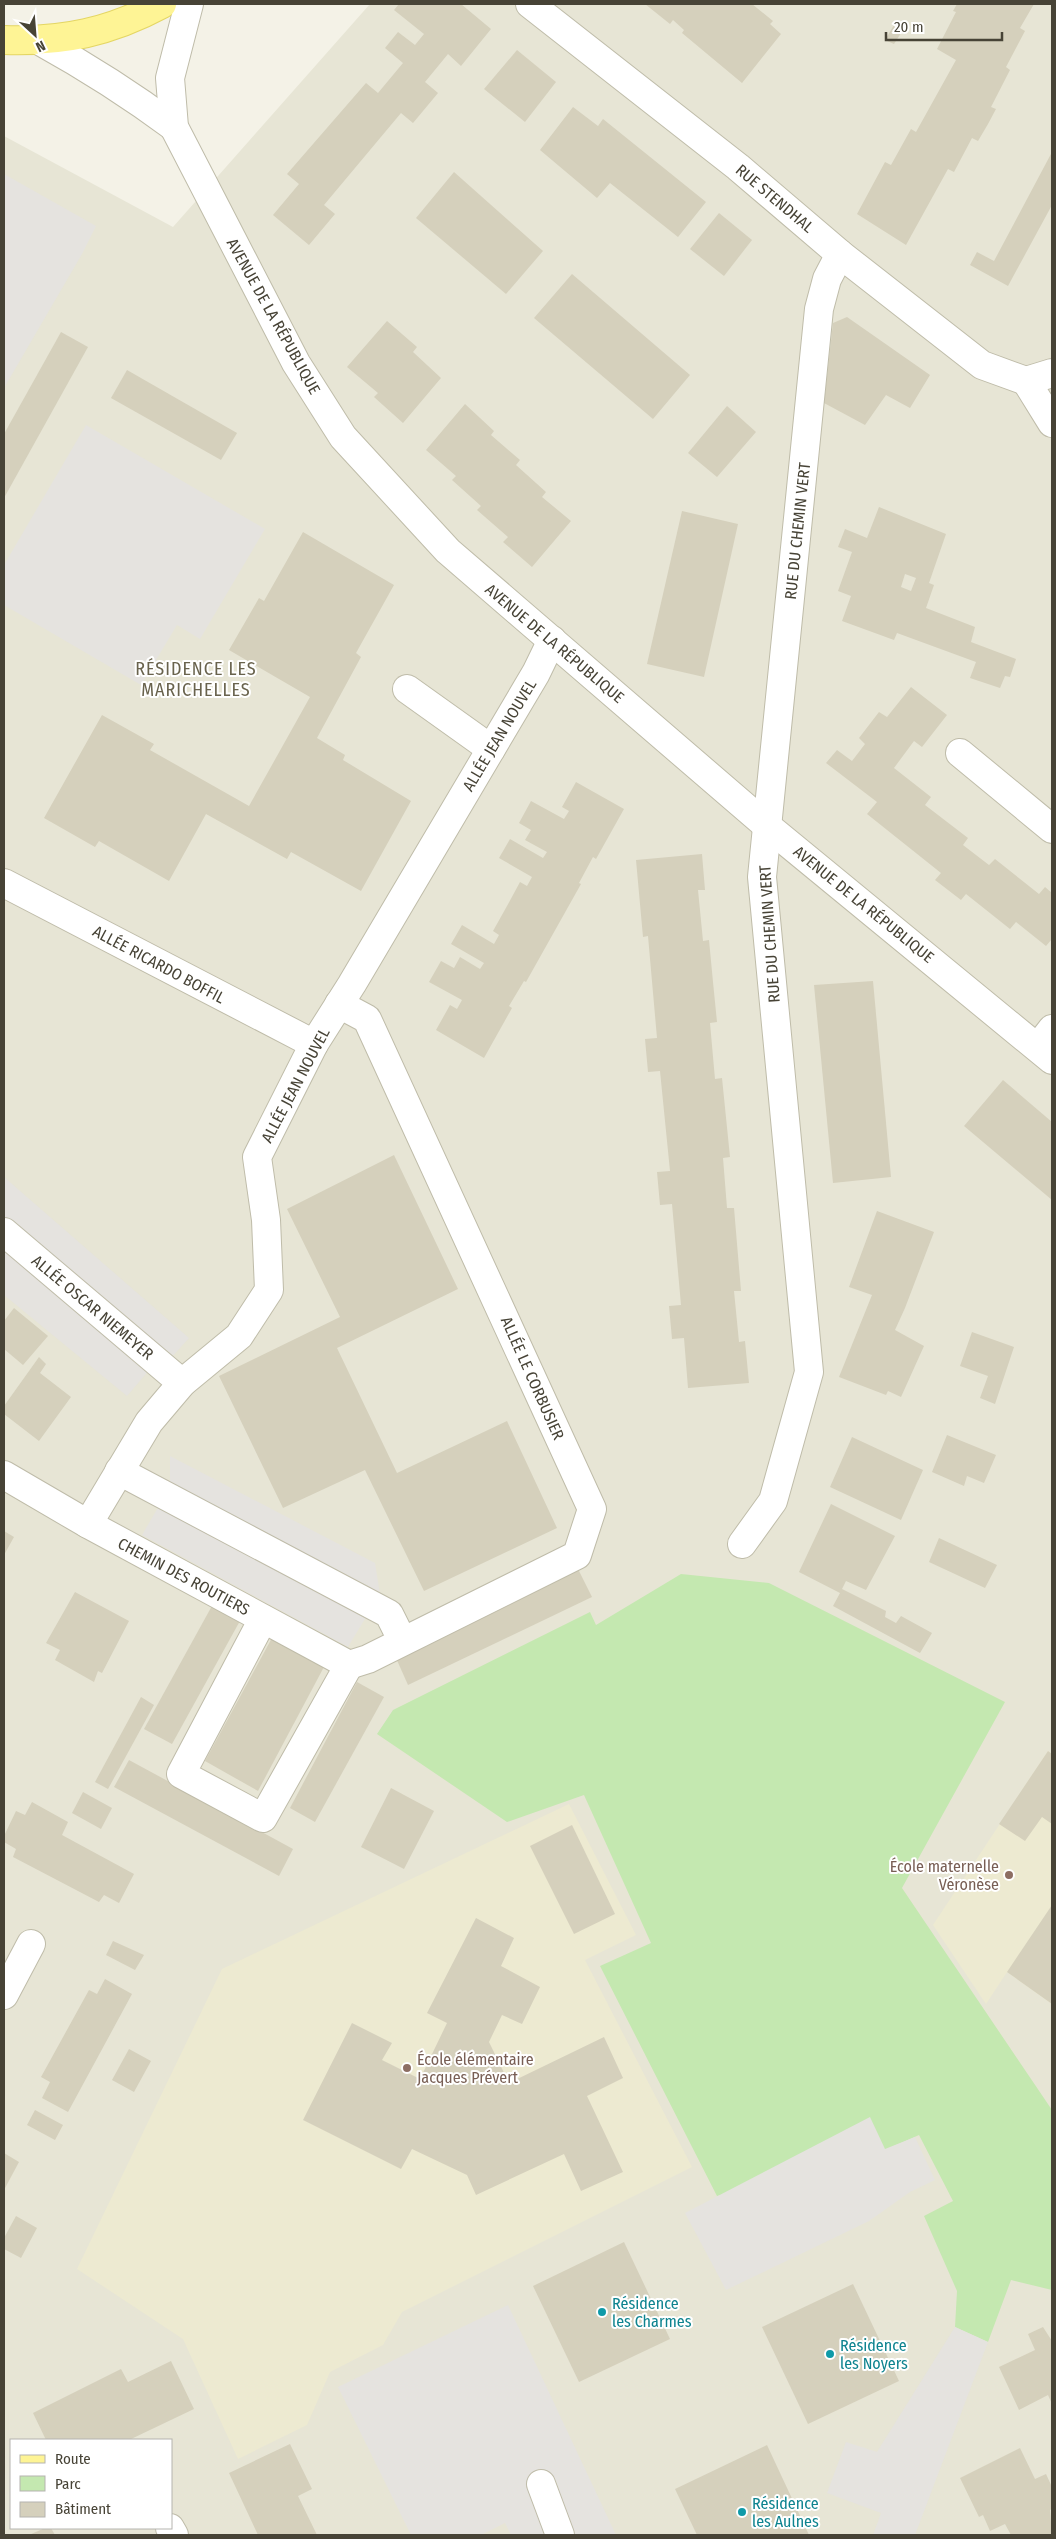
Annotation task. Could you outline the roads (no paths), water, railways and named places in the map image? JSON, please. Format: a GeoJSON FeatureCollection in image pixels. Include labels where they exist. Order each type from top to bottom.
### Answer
{"type":"FeatureCollection","features":[{"type":"Feature","properties":{"kind":"main road"},"geometry":{"type":"LineString","coordinates":[[4,40],[40,42],[106,29],[138,17],[162,4]]}},
{"type":"Feature","properties":{"kind":"street"},"geometry":{"type":"LineString","coordinates":[[174,127],[170,78],[189,4]]}},
{"type":"Feature","properties":{"kind":"street","name":"RUE STENDHAL"},"geometry":{"type":"LineString","coordinates":[[530,4],[738,167],[840,254],[982,365],[1026,381]]}},
{"type":"Feature","properties":{"kind":"street"},"geometry":{"type":"LineString","coordinates":[[40,42],[124,90],[174,127]]}},
{"type":"Feature","properties":{"kind":"street","name":"AVENUE DE LA RÉPUBLIQUE"},"geometry":{"type":"LineString","coordinates":[[174,127],[296,363],[343,437],[448,551],[766,825],[1047,1045]]}},
{"type":"Feature","properties":{"kind":"street","name":"RUE DU CHEMIN VERT"},"geometry":{"type":"LineString","coordinates":[[742,1544],[773,1502],[809,1372],[762,877],[819,309],[827,279],[840,254]]}},
{"type":"Feature","properties":{"kind":"street"},"geometry":{"type":"LineString","coordinates":[[1052,373],[1026,381],[1052,423]]}},
{"type":"Feature","properties":{"kind":"street","name":"ALLÉE JEAN NOUVEL"},"geometry":{"type":"LineString","coordinates":[[88,1524],[149,1422],[182,1383],[239,1336],[269,1290],[266,1220],[257,1157],[314,1044],[340,1004],[536,673],[552,640]]}},
{"type":"Feature","properties":{"kind":"street"},"geometry":{"type":"LineString","coordinates":[[407,689],[491,749]]}},
{"type":"Feature","properties":{"kind":"street"},"geometry":{"type":"LineString","coordinates":[[960,753],[1052,828]]}},
{"type":"Feature","properties":{"kind":"street","name":"ALLÉE RICARDO BOFFIL"},"geometry":{"type":"LineString","coordinates":[[4,883],[314,1044]]}},
{"type":"Feature","properties":{"kind":"street","name":"ALLÉE LE CORBUSIER"},"geometry":{"type":"LineString","coordinates":[[340,1004],[367,1019],[592,1509],[578,1555],[358,1662]]}},
{"type":"Feature","properties":{"kind":"street","name":"ALLÉE OSCAR NIEMEYER"},"geometry":{"type":"LineString","coordinates":[[4,1232],[182,1383]]}},
{"type":"Feature","properties":{"kind":"street"},"geometry":{"type":"LineString","coordinates":[[118,1471],[389,1614],[402,1640]]}},
{"type":"Feature","properties":{"kind":"street","name":"CHEMIN DES ROUTIERS"},"geometry":{"type":"LineString","coordinates":[[4,1475],[88,1524],[263,1619],[358,1662]]}},
{"type":"Feature","properties":{"kind":"street"},"geometry":{"type":"LineString","coordinates":[[263,1619],[181,1774],[263,1818],[358,1662]]}},
{"type":"Feature","properties":{"kind":"street"},"geometry":{"type":"LineString","coordinates":[[4,1995],[31,1944]]}},
{"type":"Feature","properties":{"kind":"street"},"geometry":{"type":"LineString","coordinates":[[541,2484],[560,2535]]}},
{"type":"Feature","properties":{"kind":"place","name":"École maternelle Véronèse"},"geometry":{"type":"Point","coordinates":[1009,1875]}},
{"type":"Feature","properties":{"kind":"place","name":"École élémentaire Jacques Prévert"},"geometry":{"type":"Point","coordinates":[407,2068]}},
{"type":"Feature","properties":{"kind":"place","name":"Résidence les Charmes"},"geometry":{"type":"Point","coordinates":[602,2312]}},
{"type":"Feature","properties":{"kind":"place","name":"Résidence les Noyers"},"geometry":{"type":"Point","coordinates":[830,2354]}},
{"type":"Feature","properties":{"kind":"place","name":"Résidence les Aulnes"},"geometry":{"type":"Point","coordinates":[742,2512]}},
{"type":"Feature","properties":{"kind":"district","name":"RÉSIDENCE LES MARICHELLES"},"geometry":{"type":"Point","coordinates":[196,680]}}]}
